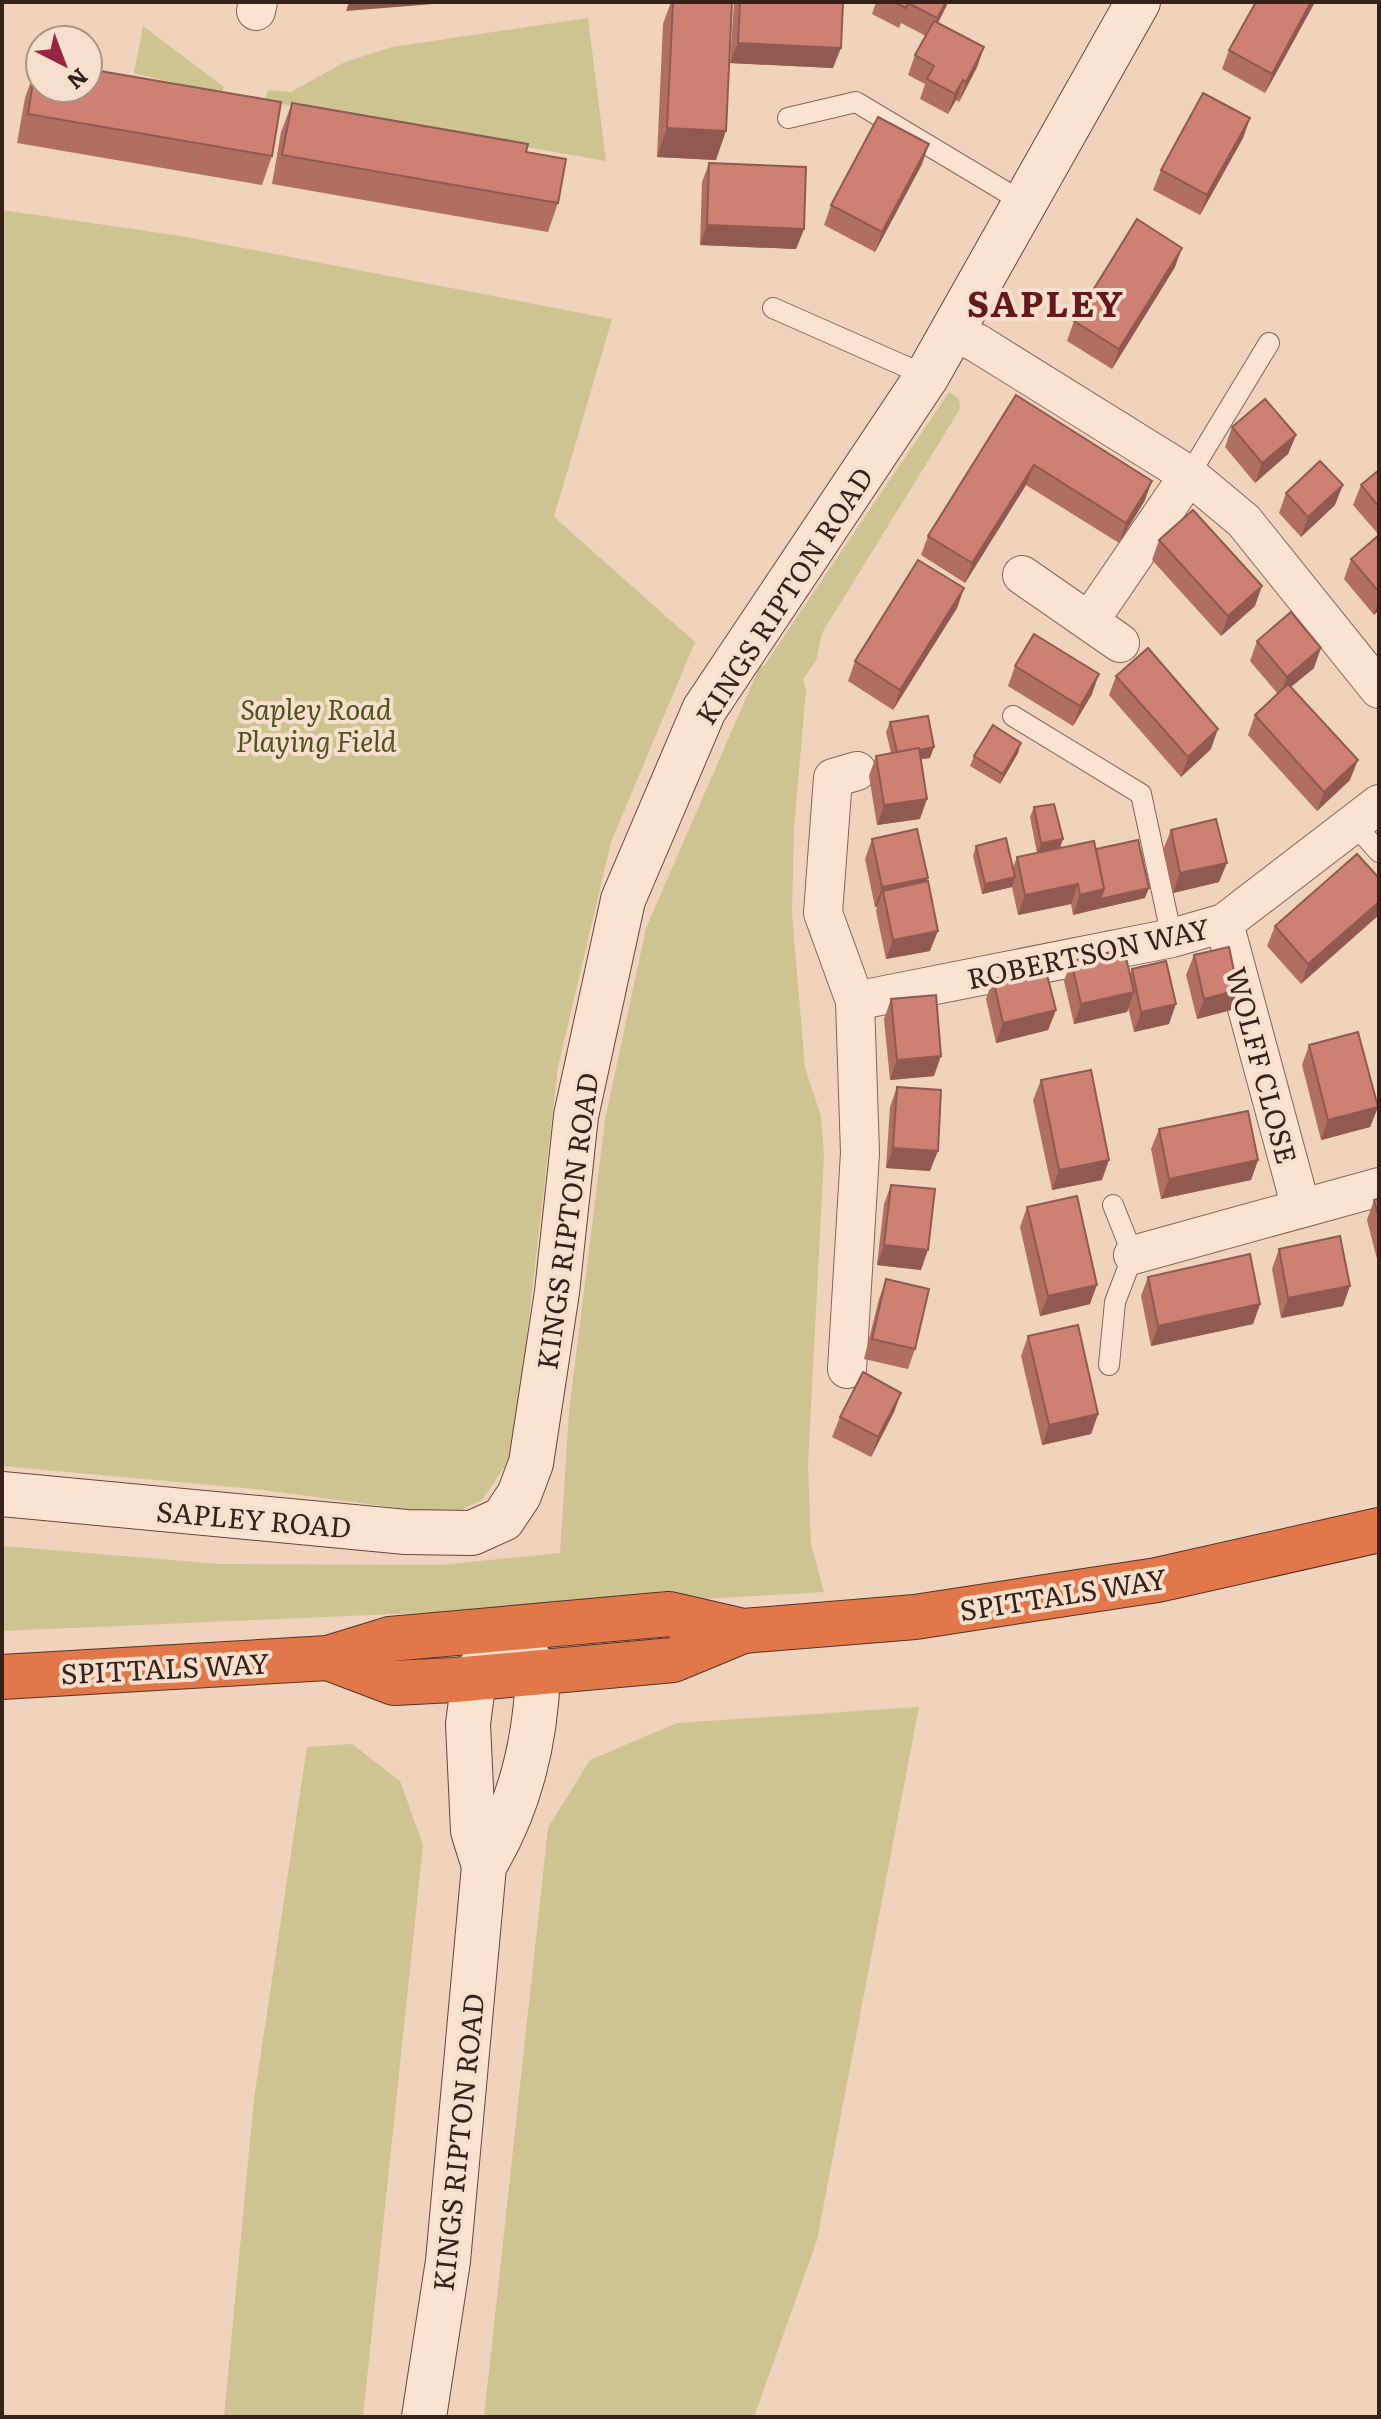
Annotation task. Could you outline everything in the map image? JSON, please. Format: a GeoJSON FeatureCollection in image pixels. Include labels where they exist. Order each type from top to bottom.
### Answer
{"type":"FeatureCollection","features":[{"type":"Feature","properties":{"kind":"highway","name":"SPITTALS WAY"},"geometry":{"type":"LineString","coordinates":[[2,1677],[328,1658],[390,1639],[669,1614],[743,1631],[915,1617],[1157,1580],[1379,1530]]}},
{"type":"Feature","properties":{"kind":"highway","name":"SPITTALS WAY"},"geometry":{"type":"LineString","coordinates":[[328,1658],[394,1683],[474,1678],[673,1660],[743,1631]]}},
{"type":"Feature","properties":{"kind":"street","name":"KINGS RIPTON ROAD"},"geometry":{"type":"LineString","coordinates":[[503,1519],[519,1495],[531,1463],[557,1292],[576,1116],[623,900],[704,710],[927,376],[1138,2]]}},
{"type":"Feature","properties":{"kind":"street"},"geometry":{"type":"LineString","coordinates":[[953,332],[977,343],[1189,475],[1244,521],[1379,689]]}},
{"type":"Feature","properties":{"kind":"street"},"geometry":{"type":"LineString","coordinates":[[1090,620],[1189,475]]}},
{"type":"Feature","properties":{"kind":"street"},"geometry":{"type":"LineString","coordinates":[[1022,575],[1120,643]]}},
{"type":"Feature","properties":{"kind":"street"},"geometry":{"type":"LineString","coordinates":[[847,1369],[860,1153],[855,1001],[823,913],[833,778],[857,771]]}},
{"type":"Feature","properties":{"kind":"street","name":"ROBERTSON WAY"},"geometry":{"type":"LineString","coordinates":[[855,1001],[1172,938],[1224,923],[1371,827]]}},
{"type":"Feature","properties":{"kind":"street","name":"WOLFF CLOSE"},"geometry":{"type":"LineString","coordinates":[[1224,923],[1301,1208]]}},
{"type":"Feature","properties":{"kind":"street"},"geometry":{"type":"LineString","coordinates":[[1133,1255],[1379,1187]]}},
{"type":"Feature","properties":{"kind":"street","name":"SAPLEY ROAD"},"geometry":{"type":"LineString","coordinates":[[2,1494],[406,1532],[472,1533],[503,1519]]}},
{"type":"Feature","properties":{"kind":"street","name":"KINGS RIPTON ROAD"},"geometry":{"type":"LineString","coordinates":[[424,2417],[448,2261],[484,1866],[473,1831],[468,1724],[474,1678],[505,1629]]}},
{"type":"Feature","properties":{"kind":"street"},"geometry":{"type":"LineString","coordinates":[[505,1629],[538,1671]]}},
{"type":"Feature","properties":{"kind":"street","name":"KINGS RIPTON ROAD"},"geometry":{"type":"LineString","coordinates":[[484,1866],[508,1827],[518,1794],[537,1714],[538,1671]]}},
{"type":"Feature","properties":{"kind":"lane"},"geometry":{"type":"LineString","coordinates":[[788,118],[856,102],[1026,204]]}},
{"type":"Feature","properties":{"kind":"lane"},"geometry":{"type":"LineString","coordinates":[[773,308],[927,376]]}},
{"type":"Feature","properties":{"kind":"lane"},"geometry":{"type":"LineString","coordinates":[[1189,475],[1269,343]]}},
{"type":"Feature","properties":{"kind":"lane"},"geometry":{"type":"LineString","coordinates":[[1013,716],[1141,794],[1172,938]]}},
{"type":"Feature","properties":{"kind":"lane"},"geometry":{"type":"LineString","coordinates":[[1109,1365],[1115,1302],[1133,1255],[1113,1205]]}},
{"type":"Feature","properties":{"kind":"green space"},"geometry":{"type":"Polygon","coordinates":[[[588,18],[606,161],[264,101],[268,90],[291,92],[345,62],[392,47],[588,18]]]}},
{"type":"Feature","properties":{"kind":"green space"},"geometry":{"type":"Polygon","coordinates":[[[143,26],[224,87],[221,94],[134,73],[143,26]]]}},
{"type":"Feature","properties":{"kind":"green space","name":"Sapley Road Playing Field"},"geometry":{"type":"Polygon","coordinates":[[[2,210],[181,236],[612,319],[554,517],[695,642],[611,842],[558,1067],[513,1455],[482,1500],[451,1515],[255,1489],[2,1466],[2,210]]]}},
{"type":"Feature","properties":{"kind":"green space"},"geometry":{"type":"Polygon","coordinates":[[[949,392],[959,399],[960,409],[822,633],[816,661],[803,679],[806,689],[794,829],[792,913],[805,1068],[821,1116],[824,1155],[808,1465],[811,1544],[824,1592],[2,1631],[2,1546],[219,1564],[440,1565],[560,1553],[569,1412],[605,1120],[646,928],[760,666],[764,666],[949,392]]]}},
{"type":"Feature","properties":{"kind":"green space"},"geometry":{"type":"Polygon","coordinates":[[[919,1707],[817,2240],[754,2417],[484,2417],[548,1828],[590,1760],[677,1723],[919,1707]]]}},
{"type":"Feature","properties":{"kind":"green space"},"geometry":{"type":"Polygon","coordinates":[[[352,1744],[400,1781],[423,1845],[363,2417],[224,2417],[254,2099],[307,1747],[352,1744]]]}},
{"type":"Feature","properties":{"kind":"building"},"geometry":{"type":"Polygon","coordinates":[[[673,2],[732,2],[726,131],[667,128],[673,2]]]}},
{"type":"Feature","properties":{"kind":"building"},"geometry":{"type":"Polygon","coordinates":[[[740,2],[843,2],[841,48],[738,43],[740,2]]]}},
{"type":"Feature","properties":{"kind":"building"},"geometry":{"type":"Polygon","coordinates":[[[894,2],[946,2],[937,18],[908,3],[906,8],[894,2]]]}},
{"type":"Feature","properties":{"kind":"building"},"geometry":{"type":"Polygon","coordinates":[[[1256,2],[1311,2],[1272,74],[1229,50],[1256,2]]]}},
{"type":"Feature","properties":{"kind":"building"},"geometry":{"type":"Polygon","coordinates":[[[934,21],[984,47],[966,82],[963,80],[955,94],[927,79],[934,66],[915,55],[934,21]]]}},
{"type":"Feature","properties":{"kind":"building"},"geometry":{"type":"Polygon","coordinates":[[[104,72],[281,102],[272,156],[28,114],[30,104],[104,104],[104,72]]]}},
{"type":"Feature","properties":{"kind":"building"},"geometry":{"type":"Polygon","coordinates":[[[1203,93],[1250,118],[1207,195],[1161,170],[1203,93]]]}},
{"type":"Feature","properties":{"kind":"building"},"geometry":{"type":"Polygon","coordinates":[[[292,103],[528,144],[526,152],[566,159],[558,203],[282,155],[292,103]]]}},
{"type":"Feature","properties":{"kind":"building"},"geometry":{"type":"Polygon","coordinates":[[[878,117],[929,144],[882,232],[831,205],[878,117]]]}},
{"type":"Feature","properties":{"kind":"building"},"geometry":{"type":"Polygon","coordinates":[[[709,163],[806,167],[804,229],[707,225],[709,163]]]}},
{"type":"Feature","properties":{"kind":"building"},"geometry":{"type":"Polygon","coordinates":[[[1137,219],[1182,248],[1119,349],[1074,321],[1137,219]]]}},
{"type":"Feature","properties":{"kind":"building"},"geometry":{"type":"Polygon","coordinates":[[[1016,395],[1152,481],[1126,523],[1034,465],[972,563],[928,536],[1016,395]]]}},
{"type":"Feature","properties":{"kind":"building"},"geometry":{"type":"Polygon","coordinates":[[[1265,399],[1296,435],[1262,463],[1232,427],[1265,399]]]}},
{"type":"Feature","properties":{"kind":"building"},"geometry":{"type":"Polygon","coordinates":[[[1320,461],[1343,485],[1308,517],[1286,493],[1320,461]]]}},
{"type":"Feature","properties":{"kind":"building"},"geometry":{"type":"Polygon","coordinates":[[[1379,470],[1379,507],[1361,485],[1379,470]]]}},
{"type":"Feature","properties":{"kind":"building"},"geometry":{"type":"Polygon","coordinates":[[[1193,510],[1262,586],[1228,616],[1159,540],[1193,510]]]}},
{"type":"Feature","properties":{"kind":"building"},"geometry":{"type":"Polygon","coordinates":[[[1379,535],[1379,592],[1351,559],[1379,535]]]}},
{"type":"Feature","properties":{"kind":"building"},"geometry":{"type":"Polygon","coordinates":[[[918,560],[964,588],[900,690],[855,661],[918,560]]]}},
{"type":"Feature","properties":{"kind":"building"},"geometry":{"type":"Polygon","coordinates":[[[1291,612],[1321,648],[1287,677],[1257,641],[1291,612]]]}},
{"type":"Feature","properties":{"kind":"building"},"geometry":{"type":"Polygon","coordinates":[[[1034,634],[1099,674],[1080,706],[1015,666],[1034,634]]]}},
{"type":"Feature","properties":{"kind":"building"},"geometry":{"type":"Polygon","coordinates":[[[1148,648],[1218,729],[1188,757],[1116,676],[1148,648]]]}},
{"type":"Feature","properties":{"kind":"building"},"geometry":{"type":"Polygon","coordinates":[[[1288,684],[1358,760],[1324,792],[1255,715],[1288,684]]]}},
{"type":"Feature","properties":{"kind":"building"},"geometry":{"type":"Polygon","coordinates":[[[928,716],[934,747],[897,752],[890,722],[928,716]]]}},
{"type":"Feature","properties":{"kind":"building"},"geometry":{"type":"Polygon","coordinates":[[[993,725],[1021,743],[1003,774],[974,756],[993,725]]]}},
{"type":"Feature","properties":{"kind":"building"},"geometry":{"type":"Polygon","coordinates":[[[919,748],[927,799],[884,805],[876,756],[919,748]]]}},
{"type":"Feature","properties":{"kind":"building"},"geometry":{"type":"Polygon","coordinates":[[[1054,804],[1063,839],[1041,843],[1034,807],[1054,804]]]}},
{"type":"Feature","properties":{"kind":"building"},"geometry":{"type":"Polygon","coordinates":[[[1216,819],[1227,863],[1180,873],[1171,830],[1216,819]]]}},
{"type":"Feature","properties":{"kind":"building"},"geometry":{"type":"Polygon","coordinates":[[[917,829],[928,878],[882,887],[872,839],[917,829]]]}},
{"type":"Feature","properties":{"kind":"building"},"geometry":{"type":"Polygon","coordinates":[[[1006,838],[1015,877],[985,884],[976,846],[1006,838]]]}},
{"type":"Feature","properties":{"kind":"building"},"geometry":{"type":"Polygon","coordinates":[[[1138,840],[1149,888],[1100,899],[1104,889],[1096,849],[1138,840]]]}},
{"type":"Feature","properties":{"kind":"building"},"geometry":{"type":"Polygon","coordinates":[[[1094,841],[1104,889],[1080,895],[1078,884],[1025,895],[1017,857],[1094,841]]]}},
{"type":"Feature","properties":{"kind":"building"},"geometry":{"type":"Polygon","coordinates":[[[1357,854],[1379,878],[1379,902],[1308,964],[1275,926],[1357,854]]]}},
{"type":"Feature","properties":{"kind":"building"},"geometry":{"type":"Polygon","coordinates":[[[928,881],[938,931],[893,940],[883,891],[928,881]]]}},
{"type":"Feature","properties":{"kind":"building"},"geometry":{"type":"Polygon","coordinates":[[[1229,947],[1238,990],[1204,999],[1194,955],[1229,947]]]}},
{"type":"Feature","properties":{"kind":"building"},"geometry":{"type":"Polygon","coordinates":[[[1124,949],[1134,992],[1081,1004],[1071,961],[1124,949]]]}},
{"type":"Feature","properties":{"kind":"building"},"geometry":{"type":"Polygon","coordinates":[[[1166,961],[1176,1004],[1141,1012],[1132,969],[1166,961]]]}},
{"type":"Feature","properties":{"kind":"building"},"geometry":{"type":"Polygon","coordinates":[[[1045,967],[1056,1010],[1003,1023],[993,979],[1045,967]]]}},
{"type":"Feature","properties":{"kind":"building"},"geometry":{"type":"Polygon","coordinates":[[[936,995],[941,1056],[897,1060],[891,999],[936,995]]]}},
{"type":"Feature","properties":{"kind":"building"},"geometry":{"type":"Polygon","coordinates":[[[1358,1032],[1378,1107],[1328,1120],[1309,1045],[1358,1032]]]}},
{"type":"Feature","properties":{"kind":"building"},"geometry":{"type":"Polygon","coordinates":[[[1091,1070],[1109,1160],[1059,1170],[1041,1080],[1091,1070]]]}},
{"type":"Feature","properties":{"kind":"building"},"geometry":{"type":"Polygon","coordinates":[[[897,1087],[941,1090],[938,1151],[893,1148],[897,1087]]]}},
{"type":"Feature","properties":{"kind":"building"},"geometry":{"type":"Polygon","coordinates":[[[1248,1111],[1258,1160],[1169,1179],[1159,1129],[1248,1111]]]}},
{"type":"Feature","properties":{"kind":"building"},"geometry":{"type":"Polygon","coordinates":[[[891,1185],[935,1189],[928,1250],[884,1245],[891,1185]]]}},
{"type":"Feature","properties":{"kind":"building"},"geometry":{"type":"Polygon","coordinates":[[[1077,1196],[1097,1285],[1048,1296],[1027,1207],[1077,1196]]]}},
{"type":"Feature","properties":{"kind":"building"},"geometry":{"type":"Polygon","coordinates":[[[1379,1198],[1379,1219],[1374,1200],[1379,1198]]]}},
{"type":"Feature","properties":{"kind":"building"},"geometry":{"type":"Polygon","coordinates":[[[1340,1236],[1350,1286],[1288,1298],[1279,1249],[1340,1236]]]}},
{"type":"Feature","properties":{"kind":"building"},"geometry":{"type":"Polygon","coordinates":[[[1250,1254],[1260,1304],[1158,1326],[1148,1277],[1250,1254]]]}},
{"type":"Feature","properties":{"kind":"building"},"geometry":{"type":"Polygon","coordinates":[[[886,1279],[929,1289],[915,1349],[872,1339],[886,1279]]]}},
{"type":"Feature","properties":{"kind":"building"},"geometry":{"type":"Polygon","coordinates":[[[1078,1325],[1098,1414],[1049,1425],[1028,1336],[1078,1325]]]}},
{"type":"Feature","properties":{"kind":"building"},"geometry":{"type":"Polygon","coordinates":[[[863,1372],[901,1393],[878,1437],[840,1417],[863,1372]]]}},
{"type":"Feature","properties":{"kind":"district","name":"SAPLEY"},"geometry":{"type":"Point","coordinates":[1046,301]}}]}
